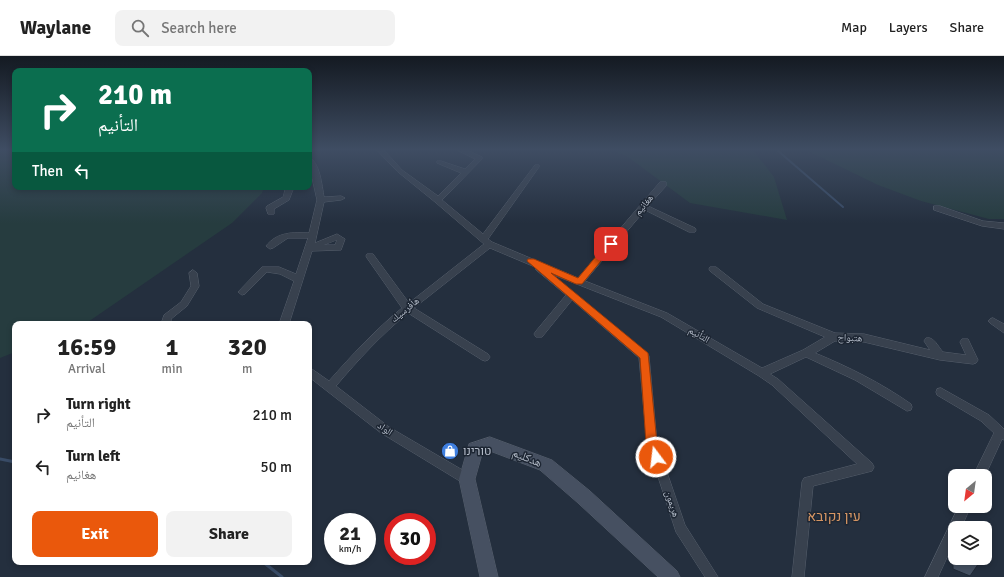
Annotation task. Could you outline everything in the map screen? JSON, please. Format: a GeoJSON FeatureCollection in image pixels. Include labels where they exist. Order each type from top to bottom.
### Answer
{"type":"FeatureCollection","features":[{"type":"Feature","properties":{"kind":"street"},"geometry":{"type":"LineString","coordinates":[[285,321],[310,248],[321,200],[314,174]]}},
{"type":"Feature","properties":{"kind":"street","name":"التأنيم"},"geometry":{"type":"LineString","coordinates":[[404,174],[438,200],[486,241],[579,282],[664,315],[762,372],[775,382],[868,467],[808,482],[798,577]]}},
{"type":"Feature","properties":{"kind":"street"},"geometry":{"type":"LineString","coordinates":[[438,200],[464,174]]}},
{"type":"Feature","properties":{"kind":"street","name":"هأفرسيك"},"geometry":{"type":"LineString","coordinates":[[330,386],[356,356],[407,308],[486,241],[530,174]]}},
{"type":"Feature","properties":{"kind":"street","name":"هغانيم"},"geometry":{"type":"LineString","coordinates":[[579,282],[662,184]]}},
{"type":"Feature","properties":{"kind":"street"},"geometry":{"type":"LineString","coordinates":[[271,212],[270,208],[286,198],[289,190]]}},
{"type":"Feature","properties":{"kind":"street"},"geometry":{"type":"LineString","coordinates":[[321,200],[341,198]]}},
{"type":"Feature","properties":{"kind":"street"},"geometry":{"type":"LineString","coordinates":[[644,207],[692,230]]}},
{"type":"Feature","properties":{"kind":"street"},"geometry":{"type":"LineString","coordinates":[[937,208],[982,223],[1004,226]]}},
{"type":"Feature","properties":{"kind":"street"},"geometry":{"type":"LineString","coordinates":[[270,246],[281,236],[288,234],[313,236]]}},
{"type":"Feature","properties":{"kind":"street"},"geometry":{"type":"LineString","coordinates":[[370,256],[407,308],[485,357]]}},
{"type":"Feature","properties":{"kind":"street","name":"هريمون"},"geometry":{"type":"LineString","coordinates":[[531,261],[644,356],[652,443],[680,528],[712,577]]}},
{"type":"Feature","properties":{"kind":"street"},"geometry":{"type":"LineString","coordinates":[[242,292],[265,269],[285,272],[299,280]]}},
{"type":"Feature","properties":{"kind":"street"},"geometry":{"type":"LineString","coordinates":[[713,269],[760,306],[834,337]]}},
{"type":"Feature","properties":{"kind":"street"},"geometry":{"type":"LineString","coordinates":[[166,321],[167,317],[184,304],[195,286],[192,273]]}},
{"type":"Feature","properties":{"kind":"street"},"geometry":{"type":"LineString","coordinates":[[539,334],[571,294]]}},
{"type":"Feature","properties":{"kind":"street"},"geometry":{"type":"LineString","coordinates":[[993,320],[1004,329]]}},
{"type":"Feature","properties":{"kind":"street","name":"هتبواح"},"geometry":{"type":"LineString","coordinates":[[762,372],[806,353],[834,337],[864,338],[920,352],[973,360],[965,342]]}},
{"type":"Feature","properties":{"kind":"street"},"geometry":{"type":"LineString","coordinates":[[929,340],[940,356]]}},
{"type":"Feature","properties":{"kind":"street"},"geometry":{"type":"LineString","coordinates":[[806,353],[849,372],[890,393],[907,407]]}},
{"type":"Feature","properties":{"kind":"street","name":"الواد"},"geometry":{"type":"LineString","coordinates":[[312,373],[385,430],[466,480]]}},
{"type":"Feature","properties":{"kind":"street"},"geometry":{"type":"LineString","coordinates":[[940,392],[985,418],[1002,433],[983,469]]}},
{"type":"Feature","properties":{"kind":"street","name":"هدكليم"},"geometry":{"type":"LineString","coordinates":[[489,577],[466,480],[475,449],[490,444],[546,465],[584,497],[671,577]]}},
{"type":"Feature","properties":{"kind":"street"},"geometry":{"type":"LineString","coordinates":[[931,577],[962,513]]}},
{"type":"Feature","properties":{"kind":"green space"},"geometry":{"type":"Polygon","coordinates":[[[0,174],[12,174],[12,190],[263,190],[262,193],[232,223],[89,321],[12,321],[12,353],[0,358],[0,174]]]}},
{"type":"Feature","properties":{"kind":"green space"},"geometry":{"type":"Polygon","coordinates":[[[651,174],[772,174],[787,220],[690,203],[651,174]]]}},
{"type":"Feature","properties":{"kind":"green space"},"geometry":{"type":"Polygon","coordinates":[[[856,174],[1004,174],[1004,219],[989,219],[921,201],[878,185],[856,174]]]}},
{"type":"Feature","properties":{"kind":"building"},"geometry":{"type":"Polygon","coordinates":[[[953,565],[978,565],[970,576],[953,569],[953,565]]]}},
{"type":"Feature","properties":{"kind":"waterway"},"geometry":{"type":"LineString","coordinates":[[805,174],[843,207]]}},
{"type":"Feature","properties":{"kind":"waterway"},"geometry":{"type":"LineString","coordinates":[[0,459],[12,461]]}},
{"type":"Feature","properties":{"kind":"waterway"},"geometry":{"type":"LineString","coordinates":[[267,565],[282,577]]}},
{"type":"Feature","properties":{"kind":"place","name":"טורינו"},"geometry":{"type":"Point","coordinates":[450,451]}},
{"type":"Feature","properties":{"kind":"district","name":"עין נקובא"},"geometry":{"type":"Point","coordinates":[834,516]}},
{"type":"Feature","properties":{"kind":"route"},"geometry":{"type":"LineString","coordinates":[[611,244],[579,282],[531,261],[644,356],[652,443],[656,457]]}}]}
